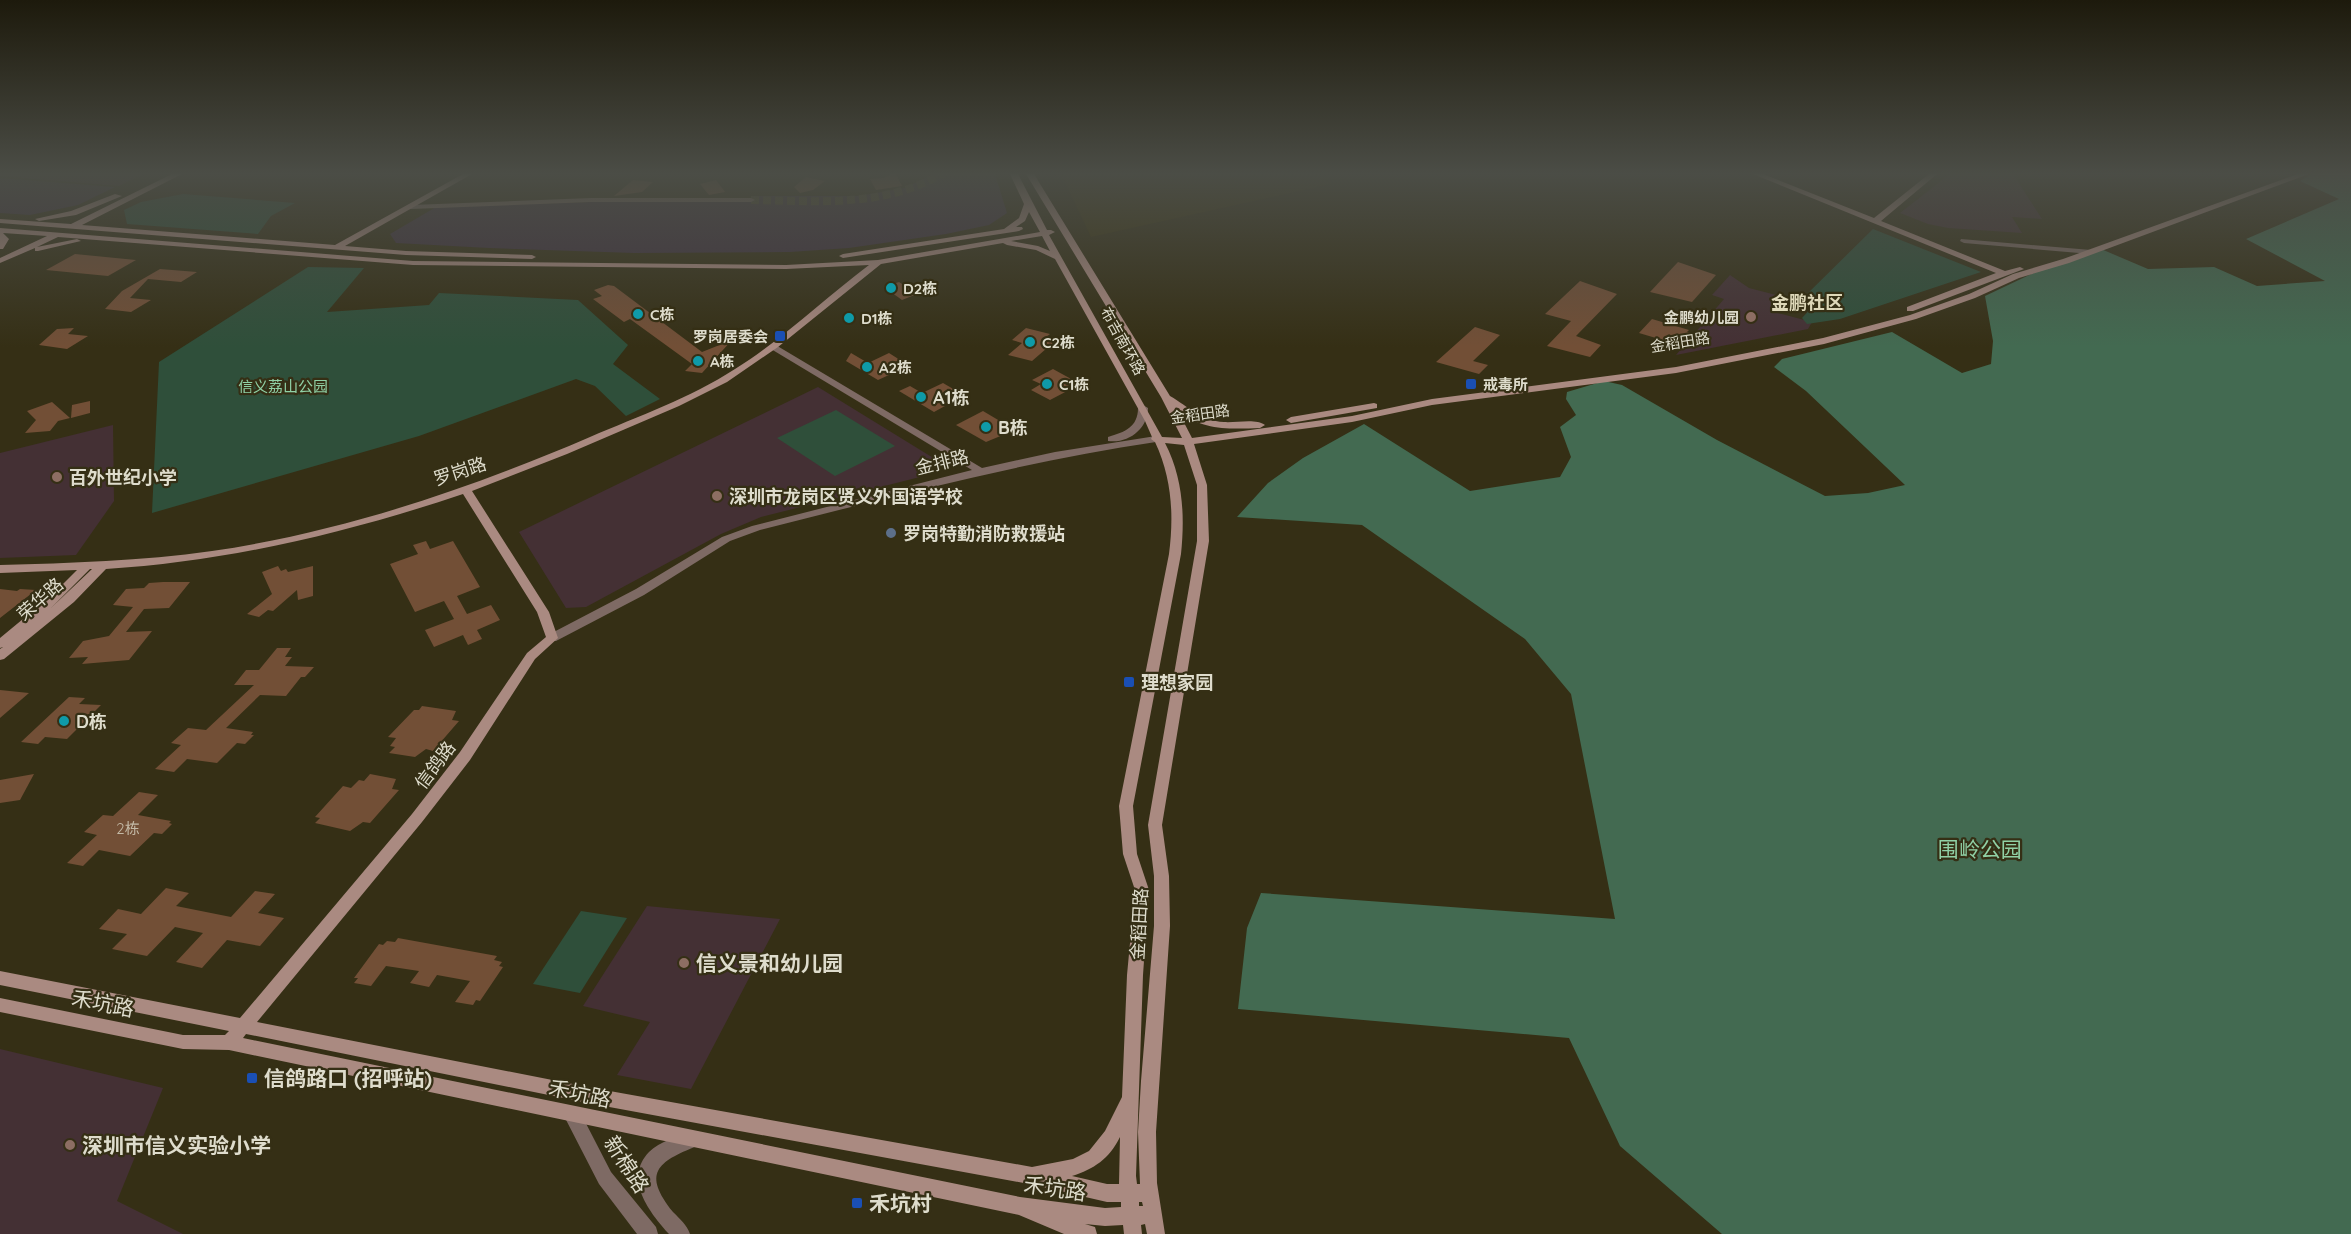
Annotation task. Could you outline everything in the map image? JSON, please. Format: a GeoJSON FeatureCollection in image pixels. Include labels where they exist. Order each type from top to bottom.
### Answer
{"type":"FeatureCollection","features":[{"type":"Feature","properties":{"kind":"street"},"geometry":{"type":"LineString","coordinates":[[0,232],[40,234]]}},
{"type":"Feature","properties":{"kind":"street"},"geometry":{"type":"LineString","coordinates":[[0,232],[5,239],[0,247]]}},
{"type":"Feature","properties":{"kind":"street"},"geometry":{"type":"LineString","coordinates":[[0,252],[50,232]]}},
{"type":"Feature","properties":{"kind":"street"},"geometry":{"type":"LineString","coordinates":[[0,262],[54,232]]}},
{"type":"Feature","properties":{"kind":"street"},"geometry":{"type":"LineString","coordinates":[[66,232],[114,240],[320,257],[458,264],[752,266],[810,266],[878,261],[988,243],[1032,232]]}},
{"type":"Feature","properties":{"kind":"street"},"geometry":{"type":"LineString","coordinates":[[129,232],[440,254],[803,258],[883,252],[1008,232]]}},
{"type":"Feature","properties":{"kind":"street"},"geometry":{"type":"LineString","coordinates":[[320,257],[366,232]]}},
{"type":"Feature","properties":{"kind":"street","name":"布吉南环路"},"geometry":{"type":"LineString","coordinates":[[1044,232],[1143,408],[1166,456],[1178,532]]}},
{"type":"Feature","properties":{"kind":"street","name":"布吉南环路"},"geometry":{"type":"LineString","coordinates":[[1064,232],[1166,397],[1187,439]]}},
{"type":"Feature","properties":{"kind":"street"},"geometry":{"type":"LineString","coordinates":[[1906,232],[2010,274]]}},
{"type":"Feature","properties":{"kind":"street","name":"金稻田路"},"geometry":{"type":"LineString","coordinates":[[1187,439],[1437,395],[1671,364],[1784,344],[1894,315],[2129,232]]}},
{"type":"Feature","properties":{"kind":"street","name":"金稻田路"},"geometry":{"type":"LineString","coordinates":[[1156,439],[1187,439],[1352,419],[1431,402],[1676,370],[1773,352],[1913,317],[1972,296],[2010,274],[2091,252],[2147,232]]}},
{"type":"Feature","properties":{"kind":"street"},"geometry":{"type":"LineString","coordinates":[[0,262],[64,243],[114,240]]}},
{"type":"Feature","properties":{"kind":"street"},"geometry":{"type":"LineString","coordinates":[[1964,241],[2091,252]]}},
{"type":"Feature","properties":{"kind":"street"},"geometry":{"type":"LineString","coordinates":[[988,243],[1028,246],[1060,259]]}},
{"type":"Feature","properties":{"kind":"street","name":"罗岗路"},"geometry":{"type":"LineString","coordinates":[[0,569],[102,566],[214,554],[351,525],[466,490],[576,448],[736,373],[774,347],[878,261]]}},
{"type":"Feature","properties":{"kind":"street"},"geometry":{"type":"LineString","coordinates":[[752,266],[772,270],[842,272],[846,278],[835,297]]}},
{"type":"Feature","properties":{"kind":"street"},"geometry":{"type":"LineString","coordinates":[[774,347],[980,471]]}},
{"type":"Feature","properties":{"kind":"street"},"geometry":{"type":"LineString","coordinates":[[1166,397],[1192,417],[1206,423],[1222,426],[1260,425]]}},
{"type":"Feature","properties":{"kind":"street"},"geometry":{"type":"LineString","coordinates":[[1058,453],[1131,433],[1142,421],[1143,408]]}},
{"type":"Feature","properties":{"kind":"street","name":"金排路"},"geometry":{"type":"LineString","coordinates":[[552,638],[640,592],[726,539],[756,528],[1058,453],[1156,439]]}},
{"type":"Feature","properties":{"kind":"street","name":"金稻田路"},"geometry":{"type":"LineString","coordinates":[[1156,1234],[1150,1194],[1150,1107],[1163,864],[1155,825],[1203,541],[1202,485],[1187,439]]}},
{"type":"Feature","properties":{"kind":"street"},"geometry":{"type":"LineString","coordinates":[[466,490],[543,612],[552,638]]}},
{"type":"Feature","properties":{"kind":"street","name":"金稻田路"},"geometry":{"type":"LineString","coordinates":[[1131,1225],[1127,1194],[1130,1095],[1142,890],[1130,854],[1126,806],[1178,532]]}},
{"type":"Feature","properties":{"kind":"street","name":"荣华路"},"geometry":{"type":"LineString","coordinates":[[0,656],[70,599],[102,566]]}},
{"type":"Feature","properties":{"kind":"street","name":"荣华路"},"geometry":{"type":"LineString","coordinates":[[0,644],[56,598],[86,567]]}},
{"type":"Feature","properties":{"kind":"street","name":"信鸽路"},"geometry":{"type":"LineString","coordinates":[[229,1043],[417,818],[465,756],[531,656],[552,638]]}},
{"type":"Feature","properties":{"kind":"street","name":"禾坑路"},"geometry":{"type":"LineString","coordinates":[[0,978],[622,1101],[1029,1175],[1091,1190],[1150,1194]]}},
{"type":"Feature","properties":{"kind":"street","name":"禾坑路"},"geometry":{"type":"LineString","coordinates":[[0,1005],[183,1042],[229,1043],[691,1140],[981,1196],[1020,1206],[1094,1216],[1131,1225],[1152,1215]]}},
{"type":"Feature","properties":{"kind":"street"},"geometry":{"type":"LineString","coordinates":[[1029,1175],[1073,1168],[1094,1160],[1108,1144],[1130,1095]]}},
{"type":"Feature","properties":{"kind":"street","name":"新棉路"},"geometry":{"type":"LineString","coordinates":[[572,1114],[605,1178],[649,1234]]}},
{"type":"Feature","properties":{"kind":"street","name":"新棉路"},"geometry":{"type":"LineString","coordinates":[[681,1234],[647,1192],[645,1175],[651,1160],[665,1150],[691,1140]]}},
{"type":"Feature","properties":{"kind":"street"},"geometry":{"type":"LineString","coordinates":[[1020,1206],[1038,1217],[1088,1234]]}},
{"type":"Feature","properties":{"kind":"shaded area"},"geometry":{"type":"Polygon","coordinates":[[[394,232],[958,232],[849,248],[790,252],[634,253],[396,243],[390,234],[394,232]]]}},
{"type":"Feature","properties":{"kind":"shaded area"},"geometry":{"type":"Polygon","coordinates":[[[1088,232],[1116,232],[1091,237],[1088,232]]]}},
{"type":"Feature","properties":{"kind":"shaded area","name":"金鹏幼儿园"},"geometry":{"type":"Polygon","coordinates":[[[1730,275],[1749,288],[1788,298],[1778,313],[1812,322],[1808,329],[1676,355],[1724,299],[1712,295],[1730,275]]]}},
{"type":"Feature","properties":{"kind":"shaded area","name":"深圳市龙岗区贤义外国语学校"},"geometry":{"type":"Polygon","coordinates":[[[818,387],[935,459],[924,476],[761,517],[721,534],[586,607],[566,608],[519,532],[818,387]]]}},
{"type":"Feature","properties":{"kind":"shaded area","name":"百外世纪小学"},"geometry":{"type":"Polygon","coordinates":[[[113,425],[114,501],[76,555],[0,558],[0,453],[113,425]]]}},
{"type":"Feature","properties":{"kind":"shaded area","name":"信义景和幼儿园"},"geometry":{"type":"Polygon","coordinates":[[[647,906],[780,919],[691,1089],[617,1075],[650,1022],[583,1006],[647,906]]]}},
{"type":"Feature","properties":{"kind":"shaded area","name":"深圳市信义实验小学"},"geometry":{"type":"Polygon","coordinates":[[[0,1049],[163,1088],[117,1201],[183,1234],[0,1234],[0,1049]]]}},
{"type":"Feature","properties":{"kind":"green space"},"geometry":{"type":"Polygon","coordinates":[[[226,232],[260,232],[258,234],[226,232]]]}},
{"type":"Feature","properties":{"kind":"green space"},"geometry":{"type":"Polygon","coordinates":[[[1870,232],[1879,232],[1981,272],[1840,319],[1807,324],[1802,318],[1816,303],[1804,297],[1870,232]]]}},
{"type":"Feature","properties":{"kind":"green space","name":"围岭公园"},"geometry":{"type":"Polygon","coordinates":[[[2263,232],[2351,232],[2351,1234],[1722,1234],[1620,1146],[1569,1038],[1238,1009],[1247,928],[1261,893],[1615,919],[1571,694],[1525,639],[1362,525],[1237,517],[1268,483],[1303,458],[1364,424],[1470,491],[1560,477],[1571,457],[1560,427],[1576,415],[1566,399],[1567,392],[1604,381],[1622,385],[1717,440],[1825,496],[1868,493],[1905,485],[1806,391],[1774,367],[1782,359],[1892,332],[1962,373],[1991,364],[1993,341],[1985,296],[2042,269],[2101,249],[2148,269],[2214,267],[2257,286],[2325,281],[2246,239],[2263,232]]]}},
{"type":"Feature","properties":{"kind":"green space","name":"信义荔山公园"},"geometry":{"type":"Polygon","coordinates":[[[308,267],[364,268],[327,312],[429,305],[439,293],[578,300],[628,345],[613,364],[660,399],[626,416],[595,386],[576,379],[419,436],[152,513],[159,362],[308,267]]]}},
{"type":"Feature","properties":{"kind":"green space"},"geometry":{"type":"Polygon","coordinates":[[[836,410],[895,446],[835,476],[777,438],[836,410]]]}},
{"type":"Feature","properties":{"kind":"green space"},"geometry":{"type":"Polygon","coordinates":[[[581,911],[627,918],[580,993],[533,984],[581,911]]]}},
{"type":"Feature","properties":{"kind":"building"},"geometry":{"type":"Polygon","coordinates":[[[75,254],[136,260],[108,276],[46,270],[75,254]]]}},
{"type":"Feature","properties":{"kind":"building"},"geometry":{"type":"Polygon","coordinates":[[[1678,262],[1716,275],[1692,302],[1650,292],[1678,262]]]}},
{"type":"Feature","properties":{"kind":"building"},"geometry":{"type":"Polygon","coordinates":[[[160,269],[197,272],[181,282],[148,279],[130,298],[151,300],[131,312],[105,309],[122,291],[160,269]]]}},
{"type":"Feature","properties":{"kind":"building"},"geometry":{"type":"Polygon","coordinates":[[[1580,281],[1617,294],[1576,336],[1601,345],[1590,357],[1547,346],[1571,321],[1545,314],[1580,281]]]}},
{"type":"Feature","properties":{"kind":"building"},"geometry":{"type":"Polygon","coordinates":[[[899,282],[917,294],[902,300],[884,287],[899,282]]]}},
{"type":"Feature","properties":{"kind":"building"},"geometry":{"type":"Polygon","coordinates":[[[608,285],[614,286],[702,352],[732,340],[702,373],[685,371],[692,364],[630,319],[624,322],[593,299],[602,296],[594,290],[608,285]]]}},
{"type":"Feature","properties":{"kind":"building"},"geometry":{"type":"Polygon","coordinates":[[[1652,319],[1689,330],[1687,332],[1692,333],[1683,344],[1676,344],[1639,333],[1652,319]]]}},
{"type":"Feature","properties":{"kind":"building"},"geometry":{"type":"Polygon","coordinates":[[[1475,327],[1500,335],[1473,361],[1488,365],[1479,374],[1436,362],[1475,327]]]}},
{"type":"Feature","properties":{"kind":"building"},"geometry":{"type":"Polygon","coordinates":[[[74,328],[68,334],[88,336],[67,349],[39,345],[57,329],[74,328]]]}},
{"type":"Feature","properties":{"kind":"building","name":"C2栋"},"geometry":{"type":"Polygon","coordinates":[[[1026,328],[1050,334],[1044,339],[1054,342],[1032,361],[1008,355],[1022,343],[1012,340],[1026,328]]]}},
{"type":"Feature","properties":{"kind":"building","name":"A2栋"},"geometry":{"type":"Polygon","coordinates":[[[851,353],[868,363],[889,353],[900,360],[879,369],[889,375],[878,380],[846,361],[851,353]]]}},
{"type":"Feature","properties":{"kind":"building","name":"C1栋"},"geometry":{"type":"Polygon","coordinates":[[[1053,369],[1073,380],[1065,384],[1073,388],[1050,400],[1031,390],[1041,384],[1032,380],[1053,369]]]}},
{"type":"Feature","properties":{"kind":"building","name":"A1栋"},"geometry":{"type":"Polygon","coordinates":[[[943,383],[955,390],[935,400],[945,406],[934,412],[899,391],[910,386],[922,393],[943,383]]]}},
{"type":"Feature","properties":{"kind":"building"},"geometry":{"type":"Polygon","coordinates":[[[90,401],[90,413],[71,418],[72,405],[90,401]]]}},
{"type":"Feature","properties":{"kind":"building"},"geometry":{"type":"Polygon","coordinates":[[[52,402],[70,418],[58,421],[50,431],[25,433],[36,420],[27,411],[52,402]]]}},
{"type":"Feature","properties":{"kind":"building","name":"B栋"},"geometry":{"type":"Polygon","coordinates":[[[983,411],[1015,430],[986,442],[956,425],[983,411]]]}},
{"type":"Feature","properties":{"kind":"building"},"geometry":{"type":"Polygon","coordinates":[[[426,541],[430,549],[453,541],[480,587],[457,596],[467,614],[491,605],[500,620],[477,630],[482,639],[468,645],[463,635],[434,647],[425,630],[454,619],[444,601],[415,612],[390,564],[418,554],[413,545],[426,541]]]}},
{"type":"Feature","properties":{"kind":"building"},"geometry":{"type":"Polygon","coordinates":[[[278,566],[281,571],[286,569],[288,572],[313,566],[313,596],[298,600],[297,590],[273,611],[268,610],[259,617],[247,614],[272,594],[262,572],[278,566]]]}},
{"type":"Feature","properties":{"kind":"building"},"geometry":{"type":"Polygon","coordinates":[[[190,582],[169,608],[144,609],[126,632],[152,631],[129,660],[82,664],[88,657],[69,658],[83,641],[109,636],[133,607],[113,605],[126,589],[144,588],[149,583],[190,582]]]}},
{"type":"Feature","properties":{"kind":"building"},"geometry":{"type":"Polygon","coordinates":[[[0,589],[17,591],[20,589],[36,590],[0,618],[0,589]]]}},
{"type":"Feature","properties":{"kind":"building"},"geometry":{"type":"Polygon","coordinates":[[[277,648],[291,648],[285,657],[292,657],[285,666],[314,667],[305,677],[301,677],[286,696],[260,695],[226,728],[253,732],[251,735],[254,735],[245,744],[237,743],[217,763],[187,759],[174,772],[155,769],[181,745],[171,743],[188,728],[206,730],[254,685],[234,685],[246,670],[259,670],[277,648]]]}},
{"type":"Feature","properties":{"kind":"building"},"geometry":{"type":"Polygon","coordinates":[[[0,690],[29,693],[0,718],[0,690]]]}},
{"type":"Feature","properties":{"kind":"building","name":"D栋"},"geometry":{"type":"Polygon","coordinates":[[[69,697],[85,698],[79,704],[101,705],[67,739],[45,737],[38,744],[21,742],[69,697]]]}},
{"type":"Feature","properties":{"kind":"building"},"geometry":{"type":"Polygon","coordinates":[[[422,706],[456,711],[452,720],[459,721],[433,751],[426,749],[415,757],[389,753],[395,747],[390,746],[396,738],[388,737],[414,710],[419,710],[422,706]]]}},
{"type":"Feature","properties":{"kind":"building"},"geometry":{"type":"Polygon","coordinates":[[[34,774],[20,800],[0,803],[0,780],[34,774]]]}},
{"type":"Feature","properties":{"kind":"building"},"geometry":{"type":"Polygon","coordinates":[[[370,774],[396,779],[392,789],[399,790],[370,823],[363,822],[350,831],[315,823],[320,818],[315,817],[343,786],[351,788],[359,780],[364,781],[370,774]]]}},
{"type":"Feature","properties":{"kind":"building"},"geometry":{"type":"Polygon","coordinates":[[[139,792],[158,795],[138,815],[171,821],[169,823],[172,824],[162,834],[154,833],[130,856],[99,850],[83,866],[67,863],[97,835],[84,832],[103,815],[113,816],[139,792]]]}},
{"type":"Feature","properties":{"kind":"building"},"geometry":{"type":"Polygon","coordinates":[[[166,888],[189,893],[176,906],[231,917],[255,891],[275,894],[258,913],[284,918],[260,946],[227,940],[202,968],[176,962],[203,933],[175,927],[147,956],[112,949],[127,934],[99,929],[118,909],[141,914],[166,888]]]}},
{"type":"Feature","properties":{"kind":"building"},"geometry":{"type":"Polygon","coordinates":[[[398,938],[497,956],[494,960],[502,962],[499,966],[503,967],[480,1001],[476,1000],[473,1005],[455,1002],[470,981],[437,975],[429,987],[410,983],[419,971],[386,966],[371,986],[354,983],[358,978],[354,978],[379,944],[383,945],[387,941],[395,942],[398,938]]]}},
{"type":"Feature","properties":{"kind":"place","name":"D2栋"},"geometry":{"type":"Point","coordinates":[891,288]}},
{"type":"Feature","properties":{"kind":"place","name":"C栋"},"geometry":{"type":"Point","coordinates":[638,314]}},
{"type":"Feature","properties":{"kind":"place","name":"金鹏幼儿园"},"geometry":{"type":"Point","coordinates":[1751,317]}},
{"type":"Feature","properties":{"kind":"place","name":"D1栋"},"geometry":{"type":"Point","coordinates":[849,318]}},
{"type":"Feature","properties":{"kind":"place","name":"罗岗居委会"},"geometry":{"type":"Point","coordinates":[780,336]}},
{"type":"Feature","properties":{"kind":"place","name":"C2栋"},"geometry":{"type":"Point","coordinates":[1030,342]}},
{"type":"Feature","properties":{"kind":"place","name":"A栋"},"geometry":{"type":"Point","coordinates":[698,361]}},
{"type":"Feature","properties":{"kind":"place","name":"A2栋"},"geometry":{"type":"Point","coordinates":[867,367]}},
{"type":"Feature","properties":{"kind":"place","name":"C1栋"},"geometry":{"type":"Point","coordinates":[1047,384]}},
{"type":"Feature","properties":{"kind":"place","name":"戒毒所"},"geometry":{"type":"Point","coordinates":[1471,384]}},
{"type":"Feature","properties":{"kind":"place","name":"A1栋"},"geometry":{"type":"Point","coordinates":[921,397]}},
{"type":"Feature","properties":{"kind":"place","name":"B栋"},"geometry":{"type":"Point","coordinates":[986,427]}},
{"type":"Feature","properties":{"kind":"place","name":"百外世纪小学"},"geometry":{"type":"Point","coordinates":[57,477]}},
{"type":"Feature","properties":{"kind":"place","name":"深圳市龙岗区贤义外国语学校"},"geometry":{"type":"Point","coordinates":[717,496]}},
{"type":"Feature","properties":{"kind":"place","name":"罗岗特勤消防救援站"},"geometry":{"type":"Point","coordinates":[891,533]}},
{"type":"Feature","properties":{"kind":"place","name":"理想家园"},"geometry":{"type":"Point","coordinates":[1129,682]}},
{"type":"Feature","properties":{"kind":"place","name":"D栋"},"geometry":{"type":"Point","coordinates":[64,721]}},
{"type":"Feature","properties":{"kind":"place","name":"信义景和幼儿园"},"geometry":{"type":"Point","coordinates":[684,963]}},
{"type":"Feature","properties":{"kind":"place","name":"信鸽路口 (招呼站)"},"geometry":{"type":"Point","coordinates":[252,1078]}},
{"type":"Feature","properties":{"kind":"place","name":"深圳市信义实验小学"},"geometry":{"type":"Point","coordinates":[70,1145]}},
{"type":"Feature","properties":{"kind":"place","name":"禾坑村"},"geometry":{"type":"Point","coordinates":[857,1203]}},
{"type":"Feature","properties":{"kind":"district","name":"金鹏社区"},"geometry":{"type":"Point","coordinates":[1807,302]}}]}
